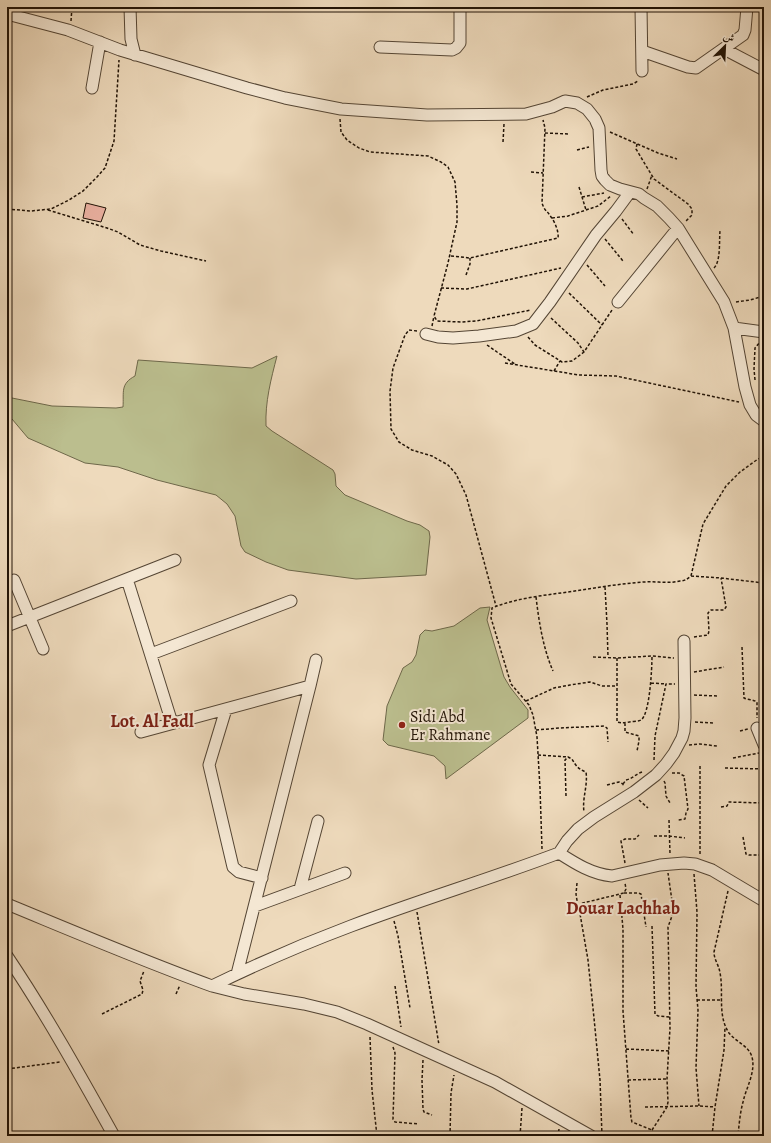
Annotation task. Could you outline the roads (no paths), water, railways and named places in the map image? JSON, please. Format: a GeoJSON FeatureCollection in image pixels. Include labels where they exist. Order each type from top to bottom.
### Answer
{"type":"FeatureCollection","features":[{"type":"Feature","properties":{"kind":"street"},"geometry":{"type":"LineString","coordinates":[[130,7],[131,39],[136,54]]}},
{"type":"Feature","properties":{"kind":"street"},"geometry":{"type":"LineString","coordinates":[[380,47],[452,50],[460,43],[460,7]]}},
{"type":"Feature","properties":{"kind":"street"},"geometry":{"type":"LineString","coordinates":[[642,7],[642,72]]}},
{"type":"Feature","properties":{"kind":"street"},"geometry":{"type":"LineString","coordinates":[[642,51],[688,68],[696,68],[743,35],[745,30],[747,7]]}},
{"type":"Feature","properties":{"kind":"street"},"geometry":{"type":"LineString","coordinates":[[7,14],[71,31],[120,50],[247,88],[285,98],[338,108],[427,115],[526,114],[552,107],[565,101],[577,103],[587,109],[595,119],[598,128],[602,176],[610,185],[639,194],[657,206],[670,218],[678,228],[724,302],[734,328],[745,387],[750,404],[756,415],[764,421]]}},
{"type":"Feature","properties":{"kind":"street"},"geometry":{"type":"LineString","coordinates":[[92,88],[100,42]]}},
{"type":"Feature","properties":{"kind":"street"},"geometry":{"type":"LineString","coordinates":[[724,49],[764,70]]}},
{"type":"Feature","properties":{"kind":"street"},"geometry":{"type":"LineString","coordinates":[[426,334],[438,337],[453,338],[479,336],[516,331],[533,324],[598,232],[616,211],[625,190]]}},
{"type":"Feature","properties":{"kind":"street"},"geometry":{"type":"LineString","coordinates":[[618,302],[678,228]]}},
{"type":"Feature","properties":{"kind":"street"},"geometry":{"type":"LineString","coordinates":[[734,328],[764,332]]}},
{"type":"Feature","properties":{"kind":"street"},"geometry":{"type":"LineString","coordinates":[[7,626],[175,560]]}},
{"type":"Feature","properties":{"kind":"street"},"geometry":{"type":"LineString","coordinates":[[127,579],[172,723]]}},
{"type":"Feature","properties":{"kind":"street"},"geometry":{"type":"LineString","coordinates":[[14,580],[43,648]]}},
{"type":"Feature","properties":{"kind":"street"},"geometry":{"type":"LineString","coordinates":[[151,654],[291,601]]}},
{"type":"Feature","properties":{"kind":"street"},"geometry":{"type":"LineString","coordinates":[[212,986],[316,939],[559,853],[567,841],[578,830],[594,817],[634,792],[652,774],[666,764],[677,747],[684,731],[685,722],[684,641]]}},
{"type":"Feature","properties":{"kind":"street"},"geometry":{"type":"LineString","coordinates":[[237,974],[316,660]]}},
{"type":"Feature","properties":{"kind":"street"},"geometry":{"type":"LineString","coordinates":[[141,732],[310,686]]}},
{"type":"Feature","properties":{"kind":"street"},"geometry":{"type":"LineString","coordinates":[[226,709],[208,765],[233,867],[239,872],[262,878]]}},
{"type":"Feature","properties":{"kind":"street"},"geometry":{"type":"LineString","coordinates":[[757,728],[764,745]]}},
{"type":"Feature","properties":{"kind":"street"},"geometry":{"type":"LineString","coordinates":[[300,890],[318,821]]}},
{"type":"Feature","properties":{"kind":"street"},"geometry":{"type":"LineString","coordinates":[[559,853],[591,871],[612,876],[660,865],[697,865],[712,870],[764,901]]}},
{"type":"Feature","properties":{"kind":"street"},"geometry":{"type":"LineString","coordinates":[[254,906],[344,873]]}},
{"type":"Feature","properties":{"kind":"street"},"geometry":{"type":"LineString","coordinates":[[7,904],[147,962],[212,986],[244,994],[311,1005],[337,1012],[370,1025],[495,1082],[591,1136]]}},
{"type":"Feature","properties":{"kind":"street"},"geometry":{"type":"LineString","coordinates":[[7,956],[35,998],[114,1136]]}},
{"type":"Feature","properties":{"kind":"place","name":"Sidi Abd Er Rahmane"},"geometry":{"type":"Point","coordinates":[402,725]}},
{"type":"Feature","properties":{"kind":"district","name":"Lot. Al Fadl"},"geometry":{"type":"Point","coordinates":[152,721]}},
{"type":"Feature","properties":{"kind":"district","name":"Douar Lachhab"},"geometry":{"type":"Point","coordinates":[623,908]}}]}
